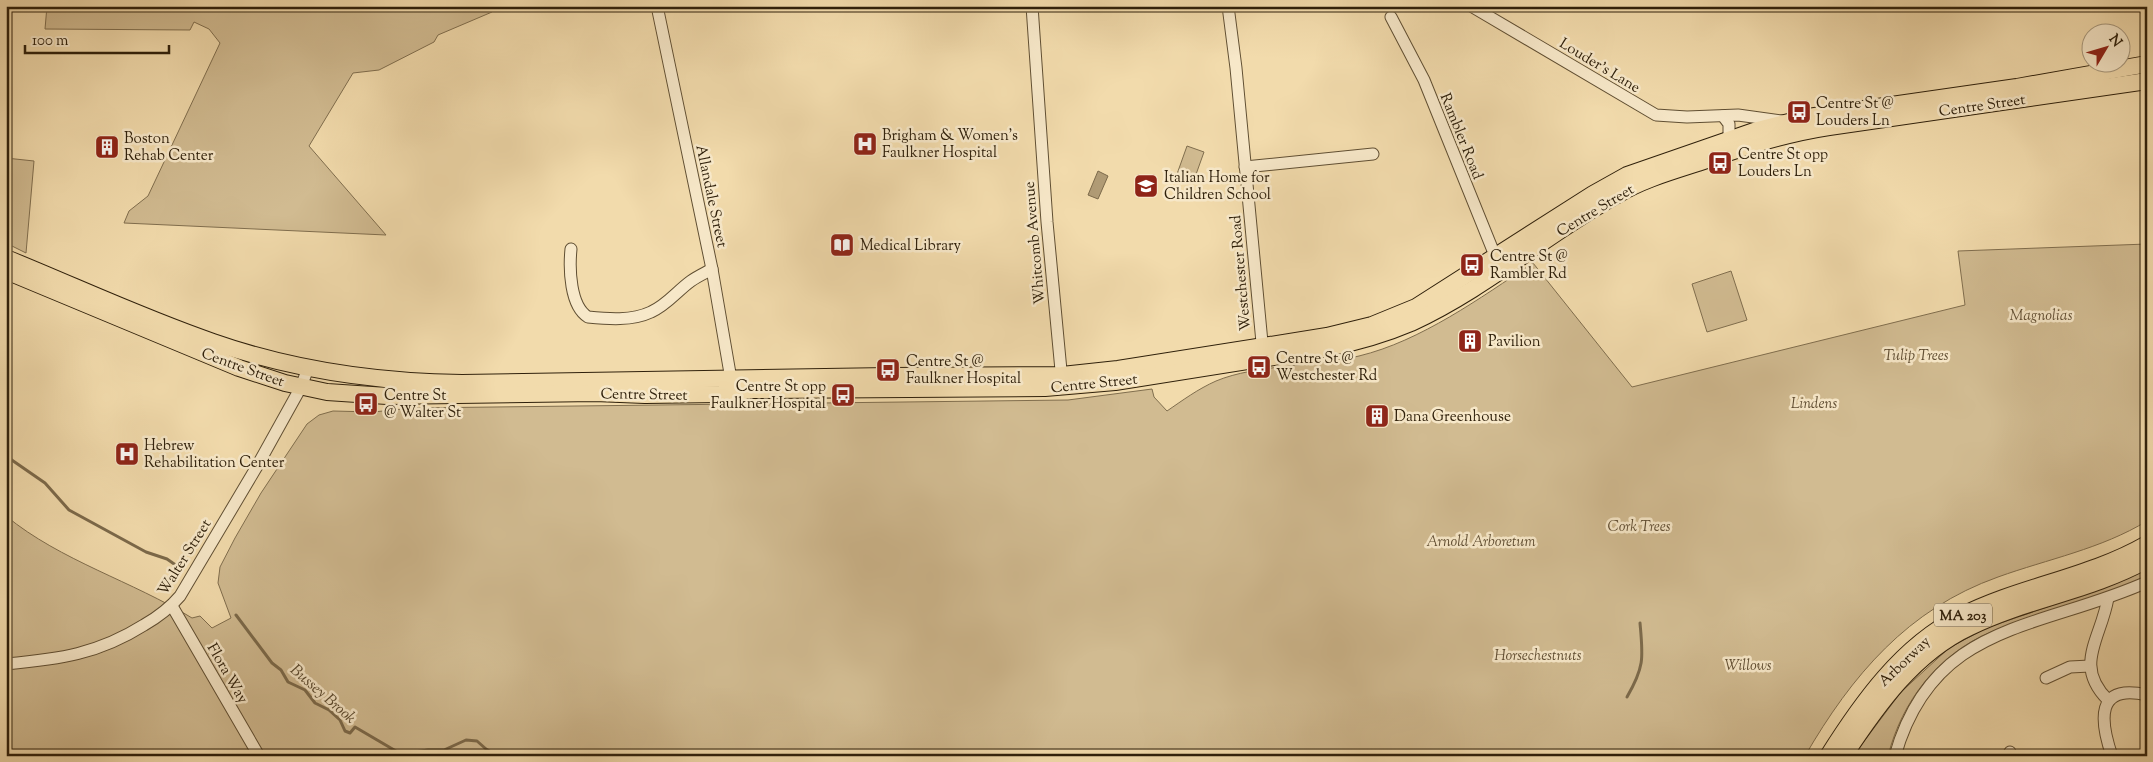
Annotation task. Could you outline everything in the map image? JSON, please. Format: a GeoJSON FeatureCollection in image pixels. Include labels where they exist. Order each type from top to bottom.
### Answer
{"type":"FeatureCollection","features":[{"type":"Feature","properties":{"kind":"highway","name":"Centre Street"},"geometry":{"type":"LineString","coordinates":[[1498,264],[1592,194],[1648,167],[1729,139],[1785,122],[2017,87],[2147,64]]}},
{"type":"Feature","properties":{"kind":"highway","name":"Centre Street"},"geometry":{"type":"LineString","coordinates":[[6,258],[214,343],[308,368],[378,378],[442,382],[732,385],[771,390],[1062,381],[1118,369],[1263,352],[1344,333],[1392,318],[1498,264],[1631,187],[1667,173],[1778,137],[1829,127],[2147,81]]}},
{"type":"Feature","properties":{"kind":"highway","name":"Centre Street"},"geometry":{"type":"LineString","coordinates":[[6,271],[239,368],[301,387],[336,393],[376,396],[595,393],[645,395],[732,385]]}},
{"type":"Feature","properties":{"kind":"highway","name":"Arborway"},"geometry":{"type":"LineString","coordinates":[[1828,756],[1888,674],[1916,646],[1940,628],[1972,611],[2098,567],[2147,544]]}},
{"type":"Feature","properties":{"kind":"highway","name":"Arborway"},"geometry":{"type":"LineString","coordinates":[[1844,756],[1906,674],[1924,657],[1953,636],[1985,620],[2103,580],[2147,560]]}},
{"type":"Feature","properties":{"kind":"street","name":"Allandale Street"},"geometry":{"type":"LineString","coordinates":[[657,6],[712,268],[732,385]]}},
{"type":"Feature","properties":{"kind":"street","name":"Whitcomb Avenue"},"geometry":{"type":"LineString","coordinates":[[1032,6],[1047,214],[1062,381]]}},
{"type":"Feature","properties":{"kind":"street","name":"Westchester Road"},"geometry":{"type":"LineString","coordinates":[[1228,6],[1236,68],[1263,352]]}},
{"type":"Feature","properties":{"kind":"street","name":"Louder's Lane"},"geometry":{"type":"LineString","coordinates":[[1471,6],[1656,115],[1670,117],[1743,116],[1785,122]]}},
{"type":"Feature","properties":{"kind":"street"},"geometry":{"type":"LineString","coordinates":[[2146,6],[2147,12]]}},
{"type":"Feature","properties":{"kind":"street","name":"Rambler Road"},"geometry":{"type":"LineString","coordinates":[[1392,16],[1424,80],[1498,264]]}},
{"type":"Feature","properties":{"kind":"street"},"geometry":{"type":"LineString","coordinates":[[1723,116],[1729,123],[1729,139]]}},
{"type":"Feature","properties":{"kind":"street"},"geometry":{"type":"LineString","coordinates":[[1245,167],[1373,154]]}},
{"type":"Feature","properties":{"kind":"street"},"geometry":{"type":"LineString","coordinates":[[571,249],[570,266],[575,303],[588,317],[641,316],[670,300],[690,281],[712,268]]}},
{"type":"Feature","properties":{"kind":"street","name":"Walter Street"},"geometry":{"type":"LineString","coordinates":[[6,664],[52,659],[97,649],[132,633],[172,606],[180,596],[256,468],[301,387],[308,368]]}},
{"type":"Feature","properties":{"kind":"street"},"geometry":{"type":"LineString","coordinates":[[1895,756],[1904,728],[1916,704],[1939,675],[1961,655],[1982,642],[2009,630],[2108,598],[2147,582]]}},
{"type":"Feature","properties":{"kind":"street"},"geometry":{"type":"LineString","coordinates":[[2108,598],[2104,619],[2090,666],[2094,681],[2108,700]]}},
{"type":"Feature","properties":{"kind":"street","name":"Flora Way"},"geometry":{"type":"LineString","coordinates":[[172,606],[259,756]]}},
{"type":"Feature","properties":{"kind":"street"},"geometry":{"type":"LineString","coordinates":[[2046,678],[2070,667],[2090,666]]}},
{"type":"Feature","properties":{"kind":"street"},"geometry":{"type":"LineString","coordinates":[[2112,756],[2107,742],[2103,719],[2104,708],[2108,700],[2115,696],[2130,693],[2147,695]]}},
{"type":"Feature","properties":{"kind":"green space"},"geometry":{"type":"Polygon","coordinates":[[[47,6],[491,6],[492,12],[438,35],[434,42],[379,70],[353,73],[309,146],[386,235],[124,223],[129,211],[148,196],[220,43],[209,29],[194,22],[190,30],[45,29],[47,6]]]}},
{"type":"Feature","properties":{"kind":"green space"},"geometry":{"type":"Polygon","coordinates":[[[1187,146],[1204,152],[1194,180],[1177,174],[1187,146]]]}},
{"type":"Feature","properties":{"kind":"green space"},"geometry":{"type":"Polygon","coordinates":[[[6,158],[34,161],[26,253],[6,243],[6,158]]]}},
{"type":"Feature","properties":{"kind":"green space","name":"Arnold Arboretum"},"geometry":{"type":"Polygon","coordinates":[[[2147,244],[2147,521],[2129,531],[2093,546],[1998,577],[1936,607],[1885,648],[1863,672],[1842,698],[1805,756],[6,756],[6,516],[50,546],[192,618],[200,616],[212,628],[231,618],[218,583],[220,567],[235,538],[261,493],[307,424],[319,415],[333,411],[373,412],[413,408],[1068,400],[1152,389],[1154,397],[1167,411],[1203,388],[1232,375],[1249,371],[1342,360],[1382,349],[1405,340],[1449,317],[1533,263],[1632,387],[1965,305],[1958,251],[2147,244]]]}},
{"type":"Feature","properties":{"kind":"green space"},"geometry":{"type":"Polygon","coordinates":[[[1731,271],[1747,320],[1707,332],[1692,284],[1731,271]]]}},
{"type":"Feature","properties":{"kind":"green space"},"geometry":{"type":"Polygon","coordinates":[[[2147,568],[2147,576],[2131,584],[2002,627],[1972,641],[1939,666],[1913,698],[1894,736],[1888,756],[1853,756],[1901,692],[1949,648],[1986,628],[2114,584],[2147,568]]]}},
{"type":"Feature","properties":{"kind":"shaded area"},"geometry":{"type":"Polygon","coordinates":[[[1098,171],[1108,176],[1098,199],[1088,195],[1098,171]]]}},
{"type":"Feature","properties":{"kind":"waterway","name":"Bussey Brook"},"geometry":{"type":"LineString","coordinates":[[6,456],[45,483],[69,510],[146,552],[167,559],[177,566]]}},
{"type":"Feature","properties":{"kind":"waterway","name":"Bussey Brook"},"geometry":{"type":"LineString","coordinates":[[236,615],[272,663],[281,670],[288,682],[305,690],[315,703],[329,710],[340,720],[345,731],[350,733],[355,727],[401,754],[444,750],[466,740],[477,741],[497,756]]}},
{"type":"Feature","properties":{"kind":"waterway"},"geometry":{"type":"LineString","coordinates":[[1627,697],[1640,669],[1642,653],[1640,623]]}},
{"type":"Feature","properties":{"kind":"place","name":"Centre St @ Louders Ln"},"geometry":{"type":"Point","coordinates":[1799,112]}},
{"type":"Feature","properties":{"kind":"place","name":"Brigham & Women's Faulkner Hospital"},"geometry":{"type":"Point","coordinates":[865,144]}},
{"type":"Feature","properties":{"kind":"place","name":"Boston Rehab Center"},"geometry":{"type":"Point","coordinates":[107,147]}},
{"type":"Feature","properties":{"kind":"place","name":"Centre St opp Louders Ln"},"geometry":{"type":"Point","coordinates":[1720,163]}},
{"type":"Feature","properties":{"kind":"place","name":"Italian Home for Children School"},"geometry":{"type":"Point","coordinates":[1146,186]}},
{"type":"Feature","properties":{"kind":"place","name":"Medical Library"},"geometry":{"type":"Point","coordinates":[842,245]}},
{"type":"Feature","properties":{"kind":"place","name":"Centre St @ Rambler Rd"},"geometry":{"type":"Point","coordinates":[1472,265]}},
{"type":"Feature","properties":{"kind":"place","name":"Pavilion"},"geometry":{"type":"Point","coordinates":[1470,341]}},
{"type":"Feature","properties":{"kind":"place","name":"Centre St @ Westchester Rd"},"geometry":{"type":"Point","coordinates":[1259,367]}},
{"type":"Feature","properties":{"kind":"place","name":"Centre St @ Faulkner Hospital"},"geometry":{"type":"Point","coordinates":[888,370]}},
{"type":"Feature","properties":{"kind":"place","name":"Centre St opp Faulkner Hospital"},"geometry":{"type":"Point","coordinates":[843,395]}},
{"type":"Feature","properties":{"kind":"place","name":"Centre St @ Walter St"},"geometry":{"type":"Point","coordinates":[366,404]}},
{"type":"Feature","properties":{"kind":"place","name":"Dana Greenhouse"},"geometry":{"type":"Point","coordinates":[1377,416]}},
{"type":"Feature","properties":{"kind":"place","name":"Hebrew Rehabilitation Center"},"geometry":{"type":"Point","coordinates":[127,454]}},
{"type":"Feature","properties":{"kind":"park label","name":"Magnolias"},"geometry":{"type":"Point","coordinates":[2041,315]}},
{"type":"Feature","properties":{"kind":"park label","name":"Tulip Trees"},"geometry":{"type":"Point","coordinates":[1916,355]}},
{"type":"Feature","properties":{"kind":"park label","name":"Lindens"},"geometry":{"type":"Point","coordinates":[1814,403]}},
{"type":"Feature","properties":{"kind":"park label","name":"Cork Trees"},"geometry":{"type":"Point","coordinates":[1639,526]}},
{"type":"Feature","properties":{"kind":"park label","name":"Horsechestnuts"},"geometry":{"type":"Point","coordinates":[1538,655]}},
{"type":"Feature","properties":{"kind":"park label","name":"Willows"},"geometry":{"type":"Point","coordinates":[1748,665]}}]}
